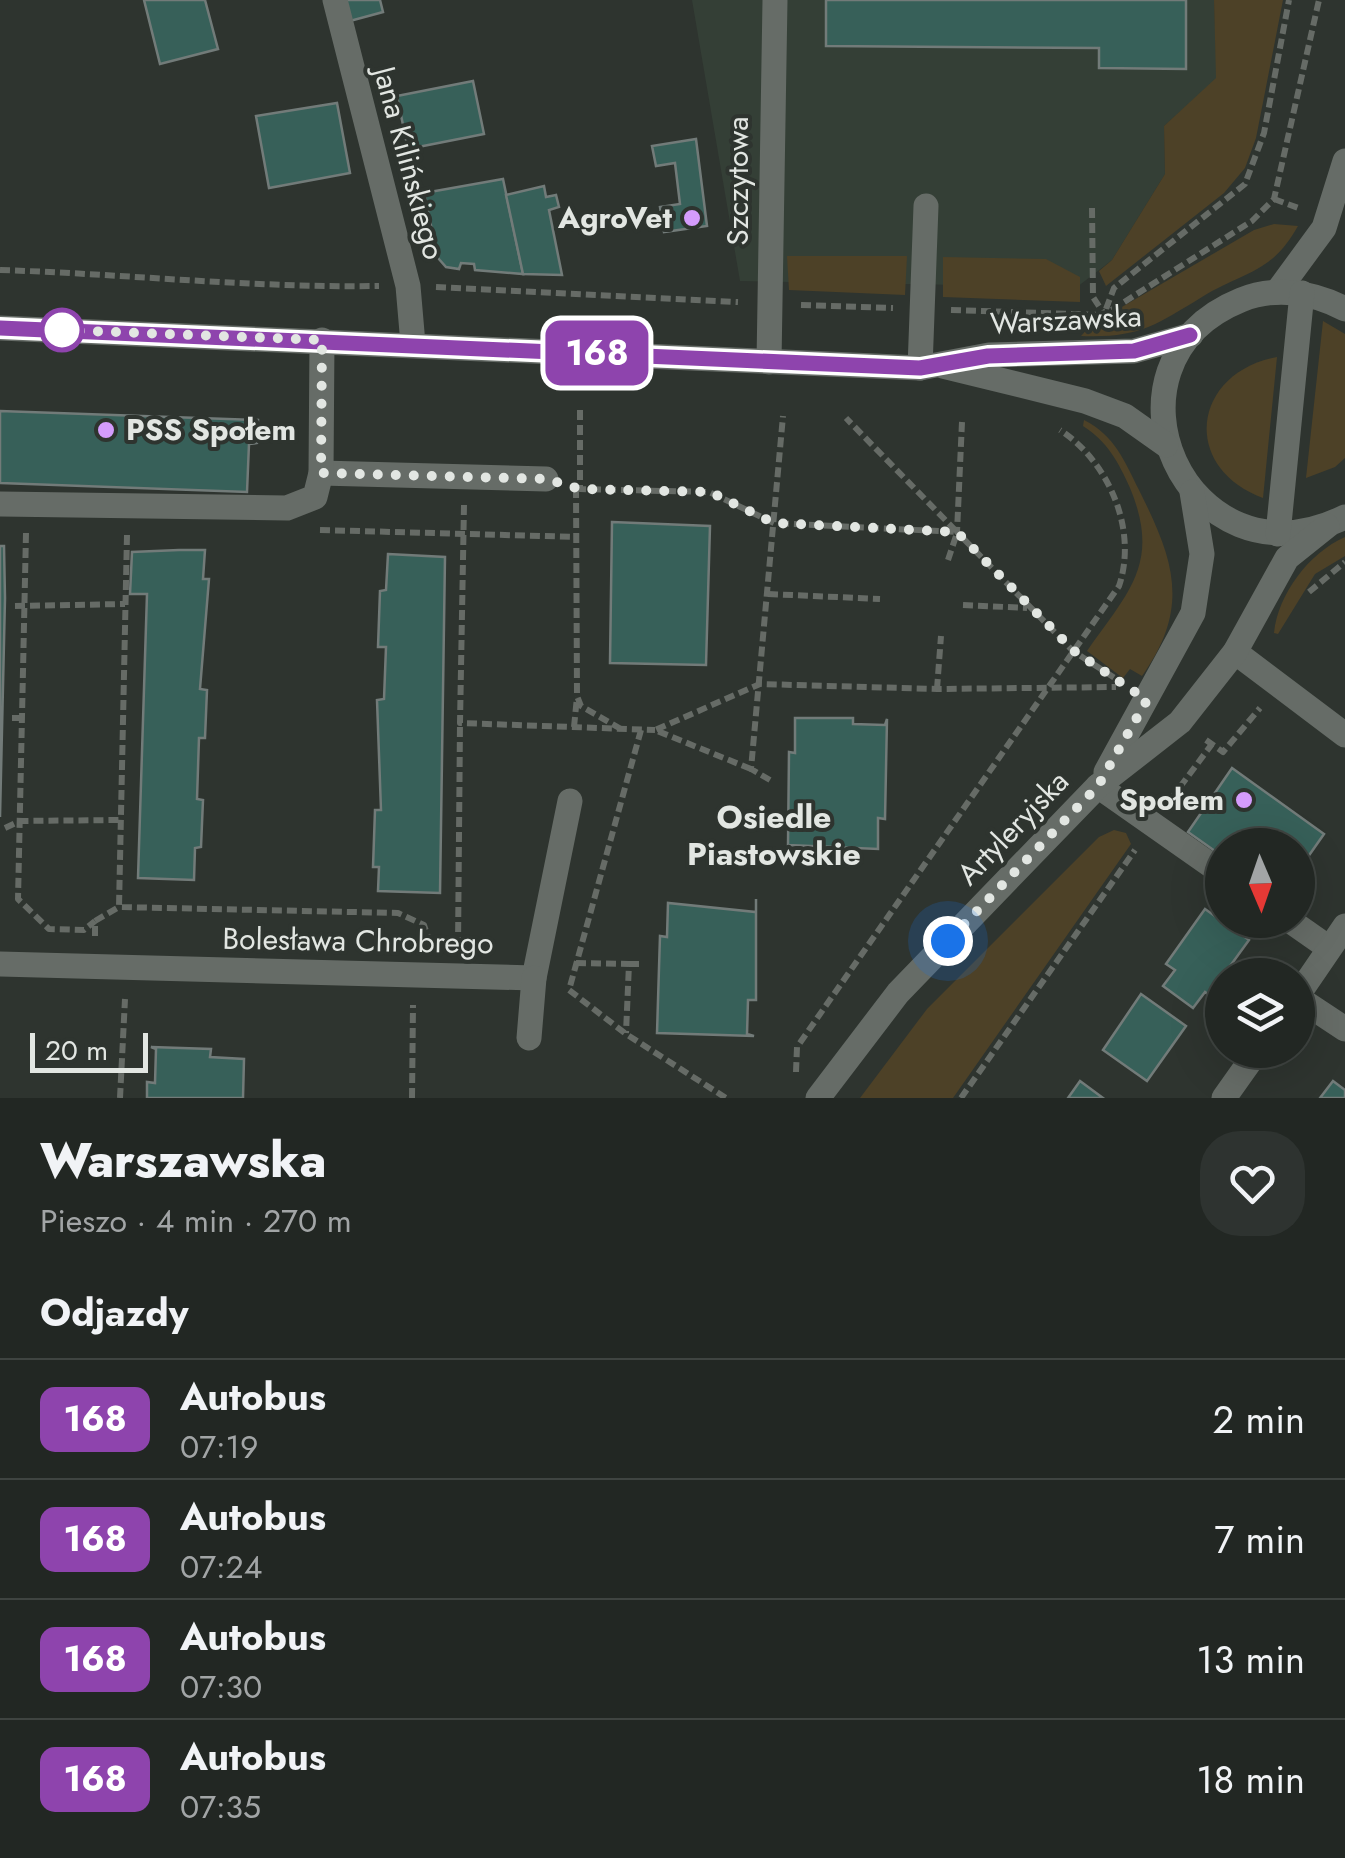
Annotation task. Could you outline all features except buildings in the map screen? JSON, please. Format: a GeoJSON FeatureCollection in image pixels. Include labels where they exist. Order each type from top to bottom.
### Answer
{"type":"FeatureCollection","features":[{"type":"Feature","properties":{"kind":"street","name":"Jana Kilińskiego"},"geometry":{"type":"LineString","coordinates":[[335,0],[408,286],[413,344]]}},
{"type":"Feature","properties":{"kind":"street","name":"Szczytowa"},"geometry":{"type":"LineString","coordinates":[[769,362],[775,0]]}},
{"type":"Feature","properties":{"kind":"street"},"geometry":{"type":"LineString","coordinates":[[1278,534],[1289,293],[1296,272],[1324,228],[1345,161]]}},
{"type":"Feature","properties":{"kind":"street"},"geometry":{"type":"LineString","coordinates":[[926,206],[922,309],[932,367]]}},
{"type":"Feature","properties":{"kind":"street"},"geometry":{"type":"LineString","coordinates":[[1336,522],[1278,534],[1240,526],[1192,492],[1166,445],[1165,388],[1174,360],[1190,335],[1229,305],[1289,293],[1345,309]]}},
{"type":"Feature","properties":{"kind":"street","name":"Warszawska"},"geometry":{"type":"LineString","coordinates":[[0,328],[932,367],[1007,354],[1134,351],[1190,335]]}},
{"type":"Feature","properties":{"kind":"street"},"geometry":{"type":"LineString","coordinates":[[0,504],[287,508],[314,497],[321,473],[322,340]]}},
{"type":"Feature","properties":{"kind":"street","name":"Warszawska"},"geometry":{"type":"LineString","coordinates":[[932,367],[1086,401],[1125,416],[1166,445]]}},
{"type":"Feature","properties":{"kind":"street"},"geometry":{"type":"LineString","coordinates":[[321,473],[546,479]]}},
{"type":"Feature","properties":{"kind":"street","name":"Artyleryjska"},"geometry":{"type":"LineString","coordinates":[[1098,786],[1194,612],[1202,554],[1192,492]]}},
{"type":"Feature","properties":{"kind":"street","name":"Artyleryjska"},"geometry":{"type":"LineString","coordinates":[[818,1098],[898,993],[1098,786],[1180,722],[1234,652],[1287,558],[1336,522]]}},
{"type":"Feature","properties":{"kind":"street"},"geometry":{"type":"LineString","coordinates":[[1234,652],[1345,735]]}},
{"type":"Feature","properties":{"kind":"street"},"geometry":{"type":"LineString","coordinates":[[1098,786],[1205,861]]}},
{"type":"Feature","properties":{"kind":"street","name":"Bolesława Chrobrego"},"geometry":{"type":"LineString","coordinates":[[0,964],[534,978],[570,801]]}},
{"type":"Feature","properties":{"kind":"street"},"geometry":{"type":"LineString","coordinates":[[1315,970],[1345,926]]}},
{"type":"Feature","properties":{"kind":"street"},"geometry":{"type":"LineString","coordinates":[[1315,938],[1329,948]]}},
{"type":"Feature","properties":{"kind":"street"},"geometry":{"type":"LineString","coordinates":[[529,1038],[534,978]]}},
{"type":"Feature","properties":{"kind":"street"},"geometry":{"type":"LineString","coordinates":[[1315,1008],[1345,1029]]}},
{"type":"Feature","properties":{"kind":"street"},"geometry":{"type":"LineString","coordinates":[[1224,1098],[1245,1068]]}},
{"type":"Feature","properties":{"kind":"path"},"geometry":{"type":"LineString","coordinates":[[1104,315],[1114,288],[1245,184],[1264,134],[1289,0]]}},
{"type":"Feature","properties":{"kind":"path"},"geometry":{"type":"LineString","coordinates":[[0,270],[113,272],[304,287],[408,286],[1104,315],[1252,221],[1274,200],[1319,0]]}},
{"type":"Feature","properties":{"kind":"path"},"geometry":{"type":"LineString","coordinates":[[1092,208],[1093,296],[1104,315]]}},
{"type":"Feature","properties":{"kind":"path"},"geometry":{"type":"LineString","coordinates":[[574,727],[580,410]]}},
{"type":"Feature","properties":{"kind":"path"},"geometry":{"type":"LineString","coordinates":[[751,769],[783,416]]}},
{"type":"Feature","properties":{"kind":"path"},"geometry":{"type":"LineString","coordinates":[[655,730],[760,684],[936,689],[1128,686],[1074,651],[1028,608],[846,418]]}},
{"type":"Feature","properties":{"kind":"path"},"geometry":{"type":"LineString","coordinates":[[948,560],[957,532],[962,422]]}},
{"type":"Feature","properties":{"kind":"path"},"geometry":{"type":"LineString","coordinates":[[445,975],[460,723],[464,476]]}},
{"type":"Feature","properties":{"kind":"path"},"geometry":{"type":"LineString","coordinates":[[546,479],[580,489],[710,492],[774,523],[957,532]]}},
{"type":"Feature","properties":{"kind":"path"},"geometry":{"type":"LineString","coordinates":[[27,522],[20,605],[18,899],[48,929],[84,930],[95,920]]}},
{"type":"Feature","properties":{"kind":"path"},"geometry":{"type":"LineString","coordinates":[[127,525],[119,906],[398,913],[424,925],[445,975]]}},
{"type":"Feature","properties":{"kind":"path"},"geometry":{"type":"LineString","coordinates":[[797,1046],[1119,586],[1128,560],[1128,540]]}},
{"type":"Feature","properties":{"kind":"path"},"geometry":{"type":"LineString","coordinates":[[1300,607],[1316,581],[1345,562]]}},
{"type":"Feature","properties":{"kind":"path"},"geometry":{"type":"LineString","coordinates":[[768,594],[880,598]]}},
{"type":"Feature","properties":{"kind":"path"},"geometry":{"type":"LineString","coordinates":[[20,605],[125,604]]}},
{"type":"Feature","properties":{"kind":"path"},"geometry":{"type":"LineString","coordinates":[[963,605],[1028,608]]}},
{"type":"Feature","properties":{"kind":"path"},"geometry":{"type":"LineString","coordinates":[[936,689],[941,636]]}},
{"type":"Feature","properties":{"kind":"path"},"geometry":{"type":"LineString","coordinates":[[576,696],[581,706],[622,729]]}},
{"type":"Feature","properties":{"kind":"path"},"geometry":{"type":"LineString","coordinates":[[12,718],[22,718]]}},
{"type":"Feature","properties":{"kind":"path"},"geometry":{"type":"LineString","coordinates":[[460,723],[655,730],[770,780]]}},
{"type":"Feature","properties":{"kind":"path"},"geometry":{"type":"LineString","coordinates":[[642,730],[569,990],[626,1034],[726,1098]]}},
{"type":"Feature","properties":{"kind":"path"},"geometry":{"type":"LineString","coordinates":[[961,1098],[1212,744]]}},
{"type":"Feature","properties":{"kind":"path"},"geometry":{"type":"LineString","coordinates":[[4,828],[20,821],[121,820]]}},
{"type":"Feature","properties":{"kind":"path"},"geometry":{"type":"LineString","coordinates":[[576,963],[640,964]]}},
{"type":"Feature","properties":{"kind":"path"},"geometry":{"type":"LineString","coordinates":[[626,1034],[629,964]]}},
{"type":"Feature","properties":{"kind":"path"},"geometry":{"type":"LineString","coordinates":[[120,1098],[126,988]]}},
{"type":"Feature","properties":{"kind":"path"},"geometry":{"type":"LineString","coordinates":[[413,997],[413,1097]]}},
{"type":"Feature","properties":{"kind":"shaded area"},"geometry":{"type":"Polygon","coordinates":[[[692,0],[1214,0],[1217,79],[1164,126],[1165,174],[1112,260],[1077,287],[740,281],[692,0]]]}},
{"type":"Feature","properties":{"kind":"shaded area"},"geometry":{"type":"Polygon","coordinates":[[[1214,0],[1283,0],[1256,138],[1245,168],[1224,193],[1106,286],[1099,271],[1112,260],[1165,174],[1164,126],[1216,78],[1214,0]]]}},
{"type":"Feature","properties":{"kind":"shaded area"},"geometry":{"type":"Polygon","coordinates":[[[1274,224],[1298,226],[1278,254],[1256,270],[1145,328],[1118,335],[1081,336],[1091,325],[1254,230],[1274,224]]]}},
{"type":"Feature","properties":{"kind":"shaded area"},"geometry":{"type":"Polygon","coordinates":[[[787,256],[907,256],[905,295],[789,290],[787,256]]]}},
{"type":"Feature","properties":{"kind":"shaded area"},"geometry":{"type":"Polygon","coordinates":[[[943,257],[1046,259],[1080,277],[1080,302],[943,297],[943,257]]]}},
{"type":"Feature","properties":{"kind":"shaded area"},"geometry":{"type":"Polygon","coordinates":[[[1323,321],[1345,334],[1345,458],[1335,467],[1306,478],[1323,321]]]}},
{"type":"Feature","properties":{"kind":"shaded area"},"geometry":{"type":"Polygon","coordinates":[[[1277,357],[1263,498],[1236,484],[1218,465],[1209,444],[1207,422],[1213,400],[1227,381],[1249,366],[1277,357]]]}},
{"type":"Feature","properties":{"kind":"shaded area"},"geometry":{"type":"Polygon","coordinates":[[[1084,420],[1104,433],[1123,459],[1151,515],[1168,561],[1172,605],[1167,628],[1142,676],[1130,669],[1123,678],[1087,651],[1136,575],[1142,537],[1130,488],[1106,446],[1083,426],[1084,420]]]}},
{"type":"Feature","properties":{"kind":"shaded area"},"geometry":{"type":"Polygon","coordinates":[[[1345,537],[1345,556],[1315,574],[1278,634],[1274,633],[1282,604],[1298,576],[1319,553],[1345,537]]]}},
{"type":"Feature","properties":{"kind":"shaded area"},"geometry":{"type":"Polygon","coordinates":[[[1114,830],[1126,833],[1131,844],[953,1098],[860,1098],[927,1009],[1099,837],[1114,830]]]}},
{"type":"Feature","properties":{"kind":"bus line","name":"168"},"geometry":{"type":"LineString","coordinates":[[0,328],[920,368],[988,356],[1062,350],[1134,351],[1162,347],[1190,335]]}},
{"type":"Feature","properties":{"kind":"place","name":"AgroVet"},"geometry":{"type":"Point","coordinates":[692,218]}},
{"type":"Feature","properties":{"kind":"place","name":"PSS Społem"},"geometry":{"type":"Point","coordinates":[106,430]}},
{"type":"Feature","properties":{"kind":"place","name":"Społem"},"geometry":{"type":"Point","coordinates":[1244,800]}},
{"type":"Feature","properties":{"kind":"district","name":"Osiedle Piastowskie"},"geometry":{"type":"Point","coordinates":[774,836]}},
{"type":"Feature","properties":{"kind":"route"},"geometry":{"type":"LineString","coordinates":[[62,330],[322,340],[321,473],[546,479],[580,489],[710,492],[774,523],[957,532],[1074,651],[1147,700],[1098,786],[948,941]]}}]}
